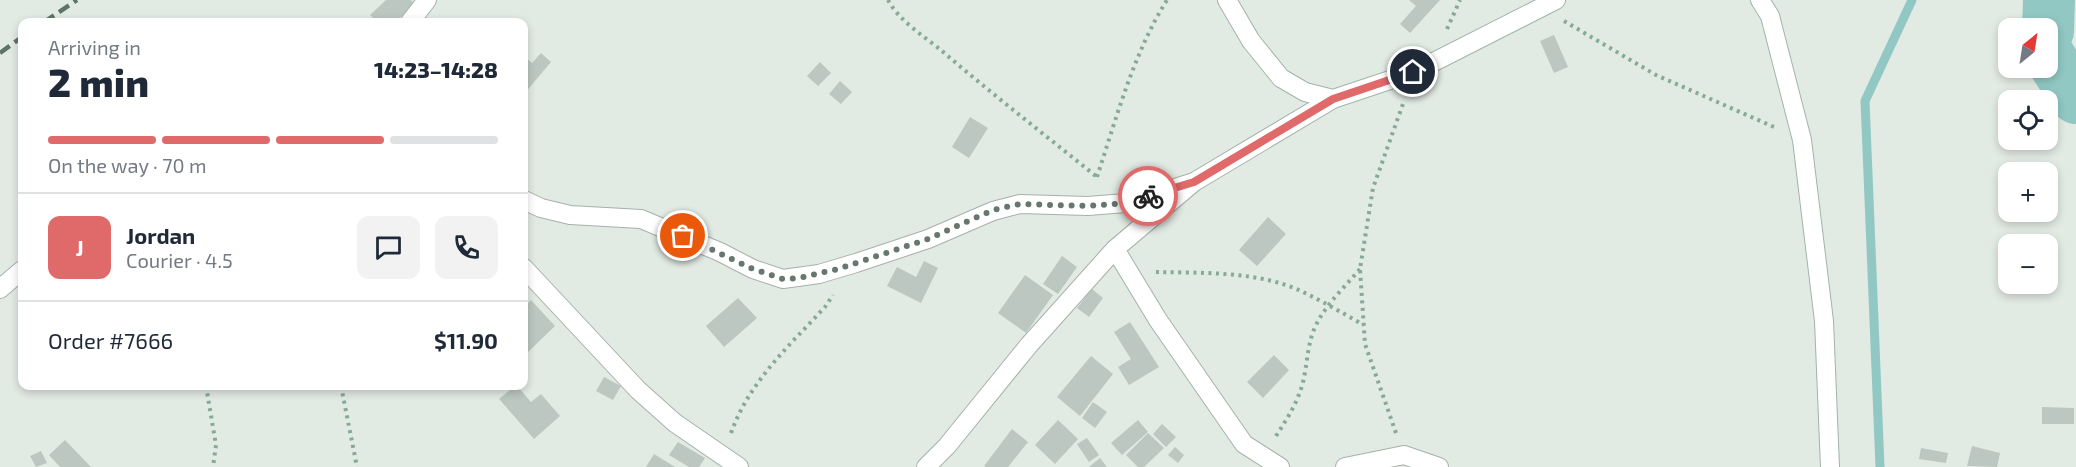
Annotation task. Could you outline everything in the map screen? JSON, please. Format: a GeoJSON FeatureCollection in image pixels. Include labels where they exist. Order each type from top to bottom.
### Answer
{"type":"FeatureCollection","features":[{"type":"Feature","properties":{"kind":"street"},"geometry":{"type":"LineString","coordinates":[[413,18],[427,0]]}},
{"type":"Feature","properties":{"kind":"street"},"geometry":{"type":"LineString","coordinates":[[1227,0],[1251,41],[1281,78],[1305,92],[1333,99]]}},
{"type":"Feature","properties":{"kind":"street"},"geometry":{"type":"LineString","coordinates":[[1760,0],[1770,16],[1802,140],[1824,321],[1830,467]]}},
{"type":"Feature","properties":{"kind":"street"},"geometry":{"type":"LineString","coordinates":[[926,467],[947,446],[1029,345],[1115,249],[1194,182],[1333,99],[1413,72],[1549,4]]}},
{"type":"Feature","properties":{"kind":"street"},"geometry":{"type":"LineString","coordinates":[[528,202],[541,208],[570,215],[641,219],[753,269],[783,279],[819,274],[856,263],[928,239],[993,210],[1020,204],[1088,206],[1126,203],[1194,182]]}},
{"type":"Feature","properties":{"kind":"street"},"geometry":{"type":"LineString","coordinates":[[1115,249],[1195,377],[1244,444],[1280,467]]}},
{"type":"Feature","properties":{"kind":"street"},"geometry":{"type":"LineString","coordinates":[[528,272],[638,390],[675,423],[739,467]]}},
{"type":"Feature","properties":{"kind":"street"},"geometry":{"type":"LineString","coordinates":[[0,289],[18,273]]}},
{"type":"Feature","properties":{"kind":"street"},"geometry":{"type":"LineString","coordinates":[[1345,467],[1404,455],[1439,467]]}},
{"type":"Feature","properties":{"kind":"path"},"geometry":{"type":"LineString","coordinates":[[888,0],[894,10],[998,99],[1097,177]]}},
{"type":"Feature","properties":{"kind":"path"},"geometry":{"type":"LineString","coordinates":[[1088,206],[1119,109],[1151,29],[1167,0]]}},
{"type":"Feature","properties":{"kind":"path"},"geometry":{"type":"LineString","coordinates":[[1549,4],[1656,75],[1802,140]]}},
{"type":"Feature","properties":{"kind":"path"},"geometry":{"type":"LineString","coordinates":[[1404,455],[1365,344],[1360,269],[1374,188],[1413,72]]}},
{"type":"Feature","properties":{"kind":"path"},"geometry":{"type":"LineString","coordinates":[[723,456],[734,424],[747,397],[762,374],[825,307],[856,263]]}},
{"type":"Feature","properties":{"kind":"path"},"geometry":{"type":"LineString","coordinates":[[1263,457],[1297,400],[1304,381],[1307,354],[1314,330],[1328,306],[1360,269]]}},
{"type":"Feature","properties":{"kind":"path"},"geometry":{"type":"LineString","coordinates":[[1129,272],[1239,276],[1276,283],[1301,291],[1364,325]]}},
{"type":"Feature","properties":{"kind":"path"},"geometry":{"type":"LineString","coordinates":[[207,390],[216,445],[213,467]]}},
{"type":"Feature","properties":{"kind":"path"},"geometry":{"type":"LineString","coordinates":[[342,390],[357,467]]}},
{"type":"Feature","properties":{"kind":"building"},"geometry":{"type":"Polygon","coordinates":[[[386,0],[411,0],[415,5],[400,18],[373,18],[370,15],[386,0]]]}},
{"type":"Feature","properties":{"kind":"building"},"geometry":{"type":"Polygon","coordinates":[[[1409,0],[1440,0],[1410,33],[1400,24],[1416,6],[1409,0]]]}},
{"type":"Feature","properties":{"kind":"building"},"geometry":{"type":"Polygon","coordinates":[[[1554,35],[1568,67],[1554,73],[1540,41],[1554,35]]]}},
{"type":"Feature","properties":{"kind":"building"},"geometry":{"type":"Polygon","coordinates":[[[541,53],[551,62],[528,89],[528,60],[532,63],[541,53]]]}},
{"type":"Feature","properties":{"kind":"building"},"geometry":{"type":"Polygon","coordinates":[[[820,62],[831,73],[818,86],[807,76],[820,62]]]}},
{"type":"Feature","properties":{"kind":"building"},"geometry":{"type":"Polygon","coordinates":[[[840,81],[852,92],[841,104],[829,94],[840,81]]]}},
{"type":"Feature","properties":{"kind":"building"},"geometry":{"type":"Polygon","coordinates":[[[970,117],[988,128],[969,158],[952,147],[970,117]]]}},
{"type":"Feature","properties":{"kind":"building"},"geometry":{"type":"Polygon","coordinates":[[[1268,217],[1286,234],[1257,266],[1239,250],[1268,217]]]}},
{"type":"Feature","properties":{"kind":"building"},"geometry":{"type":"Polygon","coordinates":[[[1062,256],[1077,267],[1058,294],[1043,284],[1062,256]]]}},
{"type":"Feature","properties":{"kind":"building"},"geometry":{"type":"Polygon","coordinates":[[[924,261],[938,268],[921,303],[887,286],[897,267],[916,277],[924,261]]]}},
{"type":"Feature","properties":{"kind":"building"},"geometry":{"type":"Polygon","coordinates":[[[1025,275],[1053,295],[1026,333],[998,313],[1025,275]]]}},
{"type":"Feature","properties":{"kind":"building"},"geometry":{"type":"Polygon","coordinates":[[[1092,289],[1103,298],[1089,317],[1077,308],[1092,289]]]}},
{"type":"Feature","properties":{"kind":"building"},"geometry":{"type":"Polygon","coordinates":[[[738,298],[757,318],[724,347],[706,326],[738,298]]]}},
{"type":"Feature","properties":{"kind":"building"},"geometry":{"type":"Polygon","coordinates":[[[531,300],[555,326],[528,352],[528,303],[531,300]]]}},
{"type":"Feature","properties":{"kind":"building"},"geometry":{"type":"Polygon","coordinates":[[[1130,322],[1159,367],[1129,385],[1118,367],[1131,359],[1114,332],[1130,322]]]}},
{"type":"Feature","properties":{"kind":"building"},"geometry":{"type":"Polygon","coordinates":[[[1274,355],[1289,370],[1263,398],[1247,382],[1274,355]]]}},
{"type":"Feature","properties":{"kind":"building"},"geometry":{"type":"Polygon","coordinates":[[[1091,356],[1113,374],[1080,416],[1057,397],[1091,356]]]}},
{"type":"Feature","properties":{"kind":"building"},"geometry":{"type":"Polygon","coordinates":[[[604,377],[621,386],[613,400],[596,391],[604,377]]]}},
{"type":"Feature","properties":{"kind":"building"},"geometry":{"type":"Polygon","coordinates":[[[510,390],[520,390],[531,402],[541,394],[560,416],[534,439],[499,399],[510,390]]]}},
{"type":"Feature","properties":{"kind":"building"},"geometry":{"type":"Polygon","coordinates":[[[1093,402],[1107,412],[1095,428],[1082,418],[1093,402]]]}},
{"type":"Feature","properties":{"kind":"building"},"geometry":{"type":"Polygon","coordinates":[[[2042,407],[2074,408],[2074,424],[2042,424],[2042,407]]]}},
{"type":"Feature","properties":{"kind":"building"},"geometry":{"type":"Polygon","coordinates":[[[1058,420],[1078,439],[1055,464],[1035,445],[1058,420]]]}},
{"type":"Feature","properties":{"kind":"building"},"geometry":{"type":"Polygon","coordinates":[[[1138,420],[1148,432],[1122,455],[1111,443],[1138,420]]]}},
{"type":"Feature","properties":{"kind":"building"},"geometry":{"type":"Polygon","coordinates":[[[1162,424],[1176,437],[1166,447],[1153,434],[1162,424]]]}},
{"type":"Feature","properties":{"kind":"building"},"geometry":{"type":"Polygon","coordinates":[[[1012,429],[1028,442],[1008,467],[984,466],[1012,429]]]}},
{"type":"Feature","properties":{"kind":"building"},"geometry":{"type":"Polygon","coordinates":[[[1148,433],[1164,448],[1144,467],[1138,467],[1126,455],[1148,433]]]}},
{"type":"Feature","properties":{"kind":"building"},"geometry":{"type":"Polygon","coordinates":[[[1087,438],[1099,455],[1089,462],[1077,444],[1087,438]]]}},
{"type":"Feature","properties":{"kind":"building"},"geometry":{"type":"Polygon","coordinates":[[[65,440],[91,467],[60,467],[49,455],[65,440]]]}},
{"type":"Feature","properties":{"kind":"building"},"geometry":{"type":"Polygon","coordinates":[[[678,442],[705,458],[699,467],[689,467],[669,455],[678,442]]]}},
{"type":"Feature","properties":{"kind":"building"},"geometry":{"type":"Polygon","coordinates":[[[1972,446],[2000,453],[1997,467],[1967,466],[1972,446]]]}},
{"type":"Feature","properties":{"kind":"building"},"geometry":{"type":"Polygon","coordinates":[[[1175,447],[1184,455],[1178,463],[1168,455],[1175,447]]]}},
{"type":"Feature","properties":{"kind":"building"},"geometry":{"type":"Polygon","coordinates":[[[1921,448],[1948,453],[1946,463],[1919,459],[1921,448]]]}},
{"type":"Feature","properties":{"kind":"building"},"geometry":{"type":"Polygon","coordinates":[[[41,451],[47,463],[36,467],[30,456],[41,451]]]}},
{"type":"Feature","properties":{"kind":"building"},"geometry":{"type":"Polygon","coordinates":[[[654,454],[675,467],[646,467],[654,454]]]}},
{"type":"Feature","properties":{"kind":"building"},"geometry":{"type":"Polygon","coordinates":[[[1100,458],[1107,467],[1089,467],[1100,458]]]}},
{"type":"Feature","properties":{"kind":"waterway"},"geometry":{"type":"LineString","coordinates":[[1880,467],[1865,101],[1912,0]]}},
{"type":"Feature","properties":{"kind":"waterway"},"geometry":{"type":"LineString","coordinates":[[2048,18],[2049,0]]}},
{"type":"Feature","properties":{"kind":"waterway"},"geometry":{"type":"LineString","coordinates":[[2058,70],[2076,98]]}},
{"type":"Feature","properties":{"kind":"railway"},"geometry":{"type":"LineString","coordinates":[[50,18],[77,0]]}},
{"type":"Feature","properties":{"kind":"railway"},"geometry":{"type":"LineString","coordinates":[[0,53],[18,40]]}},
{"type":"Feature","properties":{"kind":"way so far"},"geometry":{"type":"LineString","coordinates":[[683,236],[753,269],[783,279],[799,278],[838,269],[928,239],[993,210],[1020,204],[1088,206],[1126,203],[1148,196]]}},
{"type":"Feature","properties":{"kind":"route"},"geometry":{"type":"LineString","coordinates":[[1148,196],[1194,182],[1333,99],[1413,72]]}}]}
